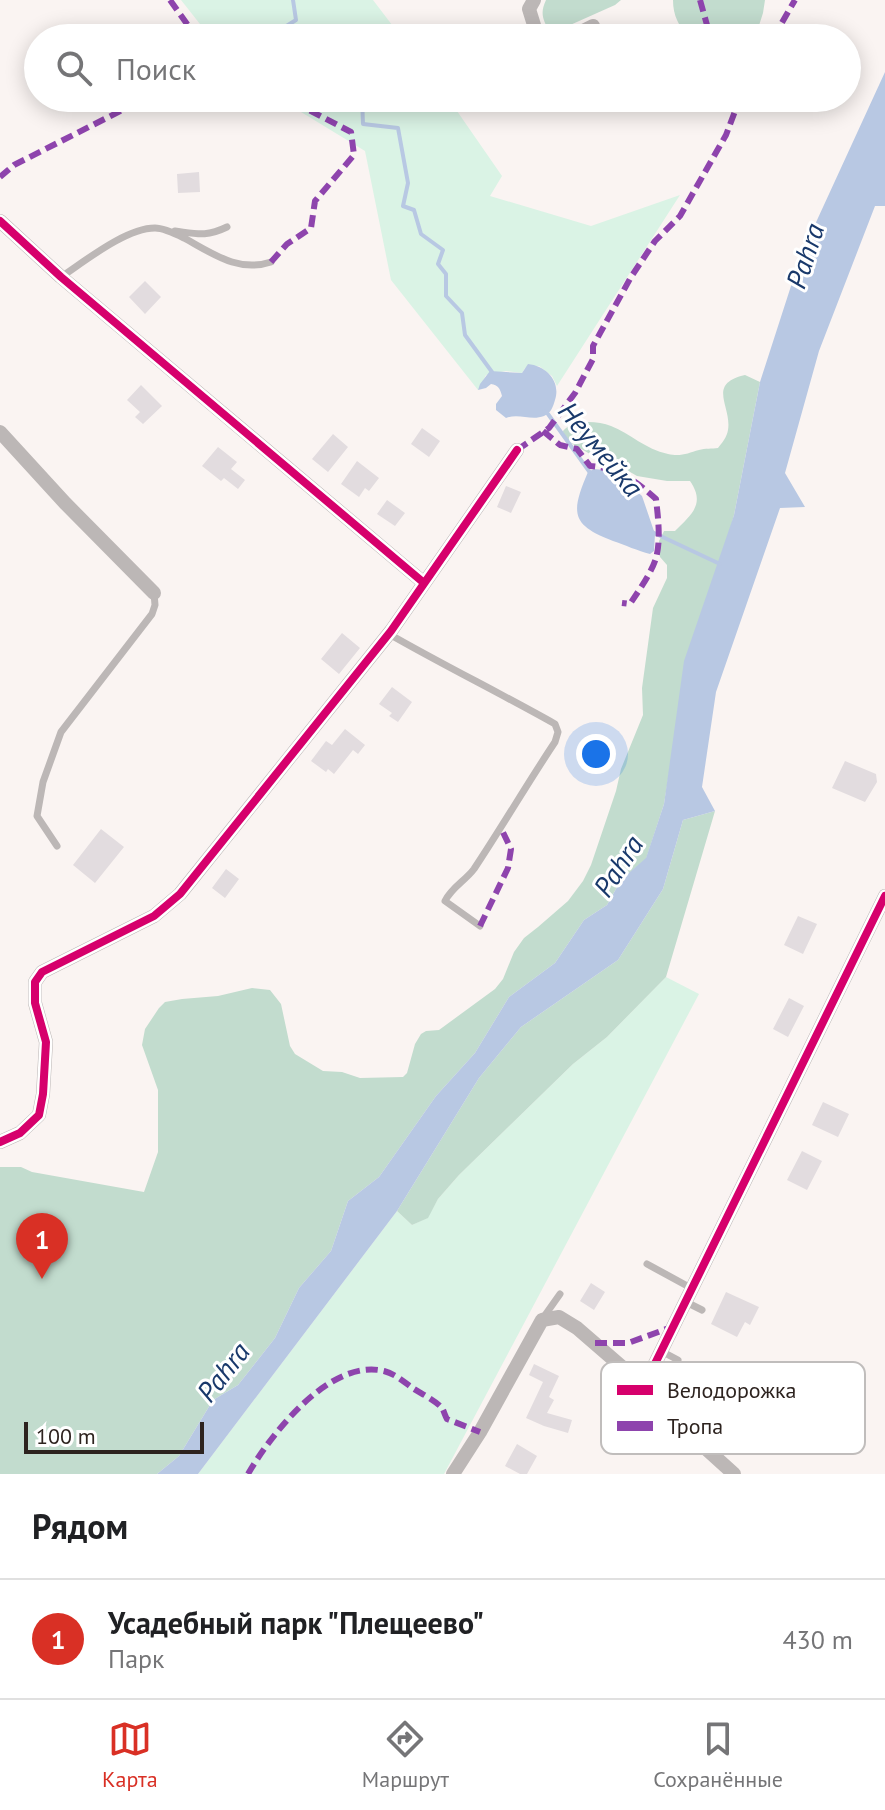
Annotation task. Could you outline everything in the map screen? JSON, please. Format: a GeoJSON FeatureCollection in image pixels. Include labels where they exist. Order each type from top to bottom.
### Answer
{"type":"FeatureCollection","features":[{"type":"Feature","properties":{"kind":"street"},"geometry":{"type":"LineString","coordinates":[[534,0],[529,9],[534,24]]}},
{"type":"Feature","properties":{"kind":"street"},"geometry":{"type":"LineString","coordinates":[[0,221],[61,277],[424,583]]}},
{"type":"Feature","properties":{"kind":"street"},"geometry":{"type":"LineString","coordinates":[[0,432],[154,593]]}},
{"type":"Feature","properties":{"kind":"street"},"geometry":{"type":"LineString","coordinates":[[0,1142],[20,1133],[39,1115],[46,1042],[35,1003],[35,982],[42,972],[154,916],[180,894],[389,634],[517,450]]}},
{"type":"Feature","properties":{"kind":"street"},"geometry":{"type":"LineString","coordinates":[[656,1362],[885,896]]}},
{"type":"Feature","properties":{"kind":"street"},"geometry":{"type":"LineString","coordinates":[[453,1474],[542,1320],[559,1317],[577,1328],[616,1362]]}},
{"type":"Feature","properties":{"kind":"street"},"geometry":{"type":"LineString","coordinates":[[712,1454],[734,1474]]}},
{"type":"Feature","properties":{"kind":"lane"},"geometry":{"type":"LineString","coordinates":[[61,277],[125,236],[154,228],[213,234],[227,227]]}},
{"type":"Feature","properties":{"kind":"lane"},"geometry":{"type":"LineString","coordinates":[[154,228],[175,233],[231,263],[257,267],[271,262]]}},
{"type":"Feature","properties":{"kind":"lane"},"geometry":{"type":"LineString","coordinates":[[57,846],[37,816],[43,782],[61,732],[152,614],[154,593]]}},
{"type":"Feature","properties":{"kind":"lane"},"geometry":{"type":"LineString","coordinates":[[389,634],[555,724],[558,732],[555,742],[467,879],[450,891],[445,901],[480,926]]}},
{"type":"Feature","properties":{"kind":"lane"},"geometry":{"type":"LineString","coordinates":[[647,1264],[689,1295],[702,1310]]}},
{"type":"Feature","properties":{"kind":"lane"},"geometry":{"type":"LineString","coordinates":[[542,1320],[560,1294]]}},
{"type":"Feature","properties":{"kind":"lane"},"geometry":{"type":"LineString","coordinates":[[661,1351],[678,1360]]}},
{"type":"Feature","properties":{"kind":"green space"},"geometry":{"type":"Polygon","coordinates":[[[181,0],[373,0],[391,24],[200,24],[181,0]]]}},
{"type":"Feature","properties":{"kind":"green space"},"geometry":{"type":"Polygon","coordinates":[[[546,0],[621,0],[572,24],[545,24],[546,0]]]}},
{"type":"Feature","properties":{"kind":"green space"},"geometry":{"type":"Polygon","coordinates":[[[673,0],[765,0],[759,24],[679,24],[673,0]]]}},
{"type":"Feature","properties":{"kind":"green space"},"geometry":{"type":"Polygon","coordinates":[[[301,112],[458,112],[502,176],[490,196],[591,226],[680,195],[557,386],[552,376],[539,366],[525,368],[522,373],[506,371],[486,375],[478,390],[391,280],[365,151],[301,112]]]}},
{"type":"Feature","properties":{"kind":"green space"},"geometry":{"type":"Polygon","coordinates":[[[745,375],[760,382],[734,515],[674,742],[664,804],[646,859],[621,880],[607,905],[584,920],[555,963],[509,997],[475,1053],[436,1096],[379,1177],[348,1201],[331,1251],[299,1288],[275,1338],[238,1385],[213,1400],[179,1456],[157,1474],[0,1474],[0,1167],[21,1167],[32,1172],[144,1192],[158,1152],[158,1090],[142,1045],[145,1029],[165,1002],[218,996],[252,988],[270,990],[281,1004],[290,1046],[295,1054],[323,1071],[342,1072],[360,1078],[403,1077],[421,1034],[439,1030],[495,989],[524,938],[568,901],[591,865],[621,769],[643,715],[642,688],[653,608],[667,578],[667,565],[660,557],[659,541],[664,531],[675,531],[686,520],[697,503],[690,481],[637,476],[564,439],[563,431],[573,424],[592,422],[611,426],[652,449],[668,454],[681,455],[718,448],[728,430],[723,397],[726,384],[745,375]]]}},
{"type":"Feature","properties":{"kind":"green space"},"geometry":{"type":"Polygon","coordinates":[[[715,811],[666,977],[607,1037],[573,1064],[459,1175],[438,1199],[428,1218],[412,1225],[397,1211],[479,1078],[521,1027],[618,960],[663,889],[683,820],[715,811]]]}},
{"type":"Feature","properties":{"kind":"green space"},"geometry":{"type":"Polygon","coordinates":[[[666,977],[699,994],[444,1474],[198,1474],[397,1211],[412,1225],[427,1218],[438,1199],[459,1175],[573,1064],[607,1037],[666,977]]]}},
{"type":"Feature","properties":{"kind":"water","name":"Pahra"},"geometry":{"type":"Polygon","coordinates":[[[885,72],[885,206],[875,206],[819,351],[785,473],[805,507],[780,508],[716,692],[702,787],[715,811],[683,820],[663,889],[618,960],[521,1027],[479,1078],[397,1211],[198,1474],[157,1474],[179,1456],[213,1400],[238,1385],[275,1338],[299,1288],[331,1251],[348,1201],[379,1177],[436,1096],[475,1053],[509,997],[555,963],[584,920],[607,905],[621,880],[646,858],[664,804],[684,661],[734,515],[760,382],[801,255],[885,72]]]}},
{"type":"Feature","properties":{"kind":"water"},"geometry":{"type":"Polygon","coordinates":[[[528,364],[541,368],[554,381],[556,393],[552,407],[546,415],[539,417],[506,418],[496,410],[502,396],[498,387],[491,384],[478,390],[480,384],[490,371],[522,373],[528,364]]]}},
{"type":"Feature","properties":{"kind":"water"},"geometry":{"type":"Polygon","coordinates":[[[594,469],[621,477],[642,496],[655,534],[654,551],[650,554],[599,535],[582,523],[578,516],[579,497],[588,472],[594,469]]]}},
{"type":"Feature","properties":{"kind":"building"},"geometry":{"type":"Polygon","coordinates":[[[199,172],[200,192],[178,193],[177,174],[199,172]]]}},
{"type":"Feature","properties":{"kind":"building"},"geometry":{"type":"Polygon","coordinates":[[[145,281],[161,297],[145,314],[129,297],[145,281]]]}},
{"type":"Feature","properties":{"kind":"building"},"geometry":{"type":"Polygon","coordinates":[[[141,385],[162,406],[143,424],[135,417],[140,412],[127,400],[141,385]]]}},
{"type":"Feature","properties":{"kind":"building"},"geometry":{"type":"Polygon","coordinates":[[[422,428],[440,441],[429,457],[411,444],[422,428]]]}},
{"type":"Feature","properties":{"kind":"building"},"geometry":{"type":"Polygon","coordinates":[[[333,434],[348,447],[328,472],[312,459],[333,434]]]}},
{"type":"Feature","properties":{"kind":"building"},"geometry":{"type":"Polygon","coordinates":[[[218,447],[237,462],[231,469],[245,480],[238,489],[224,478],[221,481],[202,466],[218,447]]]}},
{"type":"Feature","properties":{"kind":"building"},"geometry":{"type":"Polygon","coordinates":[[[357,461],[379,478],[369,491],[365,488],[359,497],[341,484],[357,461]]]}},
{"type":"Feature","properties":{"kind":"building"},"geometry":{"type":"Polygon","coordinates":[[[506,486],[521,492],[511,513],[497,507],[506,486]]]}},
{"type":"Feature","properties":{"kind":"building"},"geometry":{"type":"Polygon","coordinates":[[[387,500],[405,513],[395,526],[377,514],[387,500]]]}},
{"type":"Feature","properties":{"kind":"building"},"geometry":{"type":"Polygon","coordinates":[[[342,633],[360,648],[339,674],[321,659],[342,633]]]}},
{"type":"Feature","properties":{"kind":"building"},"geometry":{"type":"Polygon","coordinates":[[[392,687],[412,702],[398,722],[389,716],[392,713],[379,704],[392,687]]]}},
{"type":"Feature","properties":{"kind":"building"},"geometry":{"type":"Polygon","coordinates":[[[345,729],[365,745],[358,754],[353,750],[334,774],[328,769],[326,772],[311,761],[326,741],[332,745],[345,729]]]}},
{"type":"Feature","properties":{"kind":"building"},"geometry":{"type":"Polygon","coordinates":[[[845,761],[876,774],[877,782],[865,802],[832,788],[845,761]]]}},
{"type":"Feature","properties":{"kind":"building"},"geometry":{"type":"Polygon","coordinates":[[[101,829],[124,847],[95,883],[73,865],[101,829]]]}},
{"type":"Feature","properties":{"kind":"building"},"geometry":{"type":"Polygon","coordinates":[[[226,869],[239,879],[225,898],[212,888],[226,869]]]}},
{"type":"Feature","properties":{"kind":"building"},"geometry":{"type":"Polygon","coordinates":[[[798,916],[817,924],[803,954],[784,945],[798,916]]]}},
{"type":"Feature","properties":{"kind":"building"},"geometry":{"type":"Polygon","coordinates":[[[789,998],[804,1006],[788,1037],[773,1029],[789,998]]]}},
{"type":"Feature","properties":{"kind":"building"},"geometry":{"type":"Polygon","coordinates":[[[823,1102],[849,1114],[838,1137],[812,1125],[823,1102]]]}},
{"type":"Feature","properties":{"kind":"building"},"geometry":{"type":"Polygon","coordinates":[[[802,1151],[822,1161],[807,1190],[787,1180],[802,1151]]]}},
{"type":"Feature","properties":{"kind":"building"},"geometry":{"type":"Polygon","coordinates":[[[591,1283],[605,1292],[594,1310],[580,1301],[591,1283]]]}},
{"type":"Feature","properties":{"kind":"building"},"geometry":{"type":"Polygon","coordinates":[[[726,1292],[759,1307],[750,1325],[745,1322],[737,1337],[711,1324],[726,1292]]]}},
{"type":"Feature","properties":{"kind":"building"},"geometry":{"type":"Polygon","coordinates":[[[534,1364],[559,1376],[549,1397],[554,1400],[547,1413],[572,1420],[568,1433],[526,1418],[543,1382],[529,1375],[534,1364]]]}},
{"type":"Feature","properties":{"kind":"building"},"geometry":{"type":"Polygon","coordinates":[[[517,1444],[537,1456],[527,1474],[505,1466],[517,1444]]]}},
{"type":"Feature","properties":{"kind":"waterway","name":"Неумейка"},"geometry":{"type":"LineString","coordinates":[[290,24],[296,20],[293,0]]}},
{"type":"Feature","properties":{"kind":"waterway","name":"Неумейка"},"geometry":{"type":"LineString","coordinates":[[363,112],[363,124],[398,128],[408,183],[403,206],[414,210],[421,234],[443,250],[438,264],[446,274],[446,296],[462,313],[465,335],[492,372]]}},
{"type":"Feature","properties":{"kind":"waterway","name":"Неумейка"},"geometry":{"type":"LineString","coordinates":[[544,411],[591,474]]}},
{"type":"Feature","properties":{"kind":"waterway","name":"Неумейка"},"geometry":{"type":"LineString","coordinates":[[652,532],[720,564]]}},
{"type":"Feature","properties":{"kind":"marked path"},"geometry":{"type":"LineString","coordinates":[[170,0],[187,24]]}},
{"type":"Feature","properties":{"kind":"marked path"},"geometry":{"type":"LineString","coordinates":[[700,0],[707,24]]}},
{"type":"Feature","properties":{"kind":"marked path"},"geometry":{"type":"LineString","coordinates":[[781,24],[795,0]]}},
{"type":"Feature","properties":{"kind":"marked path"},"geometry":{"type":"LineString","coordinates":[[0,177],[14,165],[118,112]]}},
{"type":"Feature","properties":{"kind":"marked path"},"geometry":{"type":"LineString","coordinates":[[271,262],[287,244],[311,228],[315,201],[354,155],[351,132],[313,112]]}},
{"type":"Feature","properties":{"kind":"marked path"},"geometry":{"type":"LineString","coordinates":[[517,450],[549,428],[575,393],[593,359],[593,346],[631,277],[655,241],[680,216],[726,135],[735,112]]}},
{"type":"Feature","properties":{"kind":"marked path"},"geometry":{"type":"LineString","coordinates":[[543,431],[560,445],[577,449],[590,466],[626,476],[656,499],[659,536],[656,558],[630,604],[622,603]]}},
{"type":"Feature","properties":{"kind":"marked path"},"geometry":{"type":"LineString","coordinates":[[480,926],[508,868],[511,849],[501,828]]}},
{"type":"Feature","properties":{"kind":"marked path"},"geometry":{"type":"LineString","coordinates":[[595,1343],[628,1343],[672,1327]]}},
{"type":"Feature","properties":{"kind":"marked path"},"geometry":{"type":"LineString","coordinates":[[248,1474],[271,1439],[304,1403],[323,1387],[343,1376],[364,1370],[384,1371],[395,1376],[439,1405],[447,1419],[480,1432]]}},
{"type":"Feature","properties":{"kind":"cycle path"},"geometry":{"type":"LineString","coordinates":[[0,221],[61,277],[424,583]]}},
{"type":"Feature","properties":{"kind":"cycle path"},"geometry":{"type":"LineString","coordinates":[[0,1142],[20,1133],[39,1115],[46,1042],[35,1003],[35,982],[42,972],[154,916],[180,894],[391,631],[517,450]]}},
{"type":"Feature","properties":{"kind":"cycle path"},"geometry":{"type":"LineString","coordinates":[[656,1362],[885,896]]}},
{"type":"Feature","properties":{"kind":"place","name":"Усадебный парк \"Плещеево\""},"geometry":{"type":"Point","coordinates":[42,1279]}}]}
